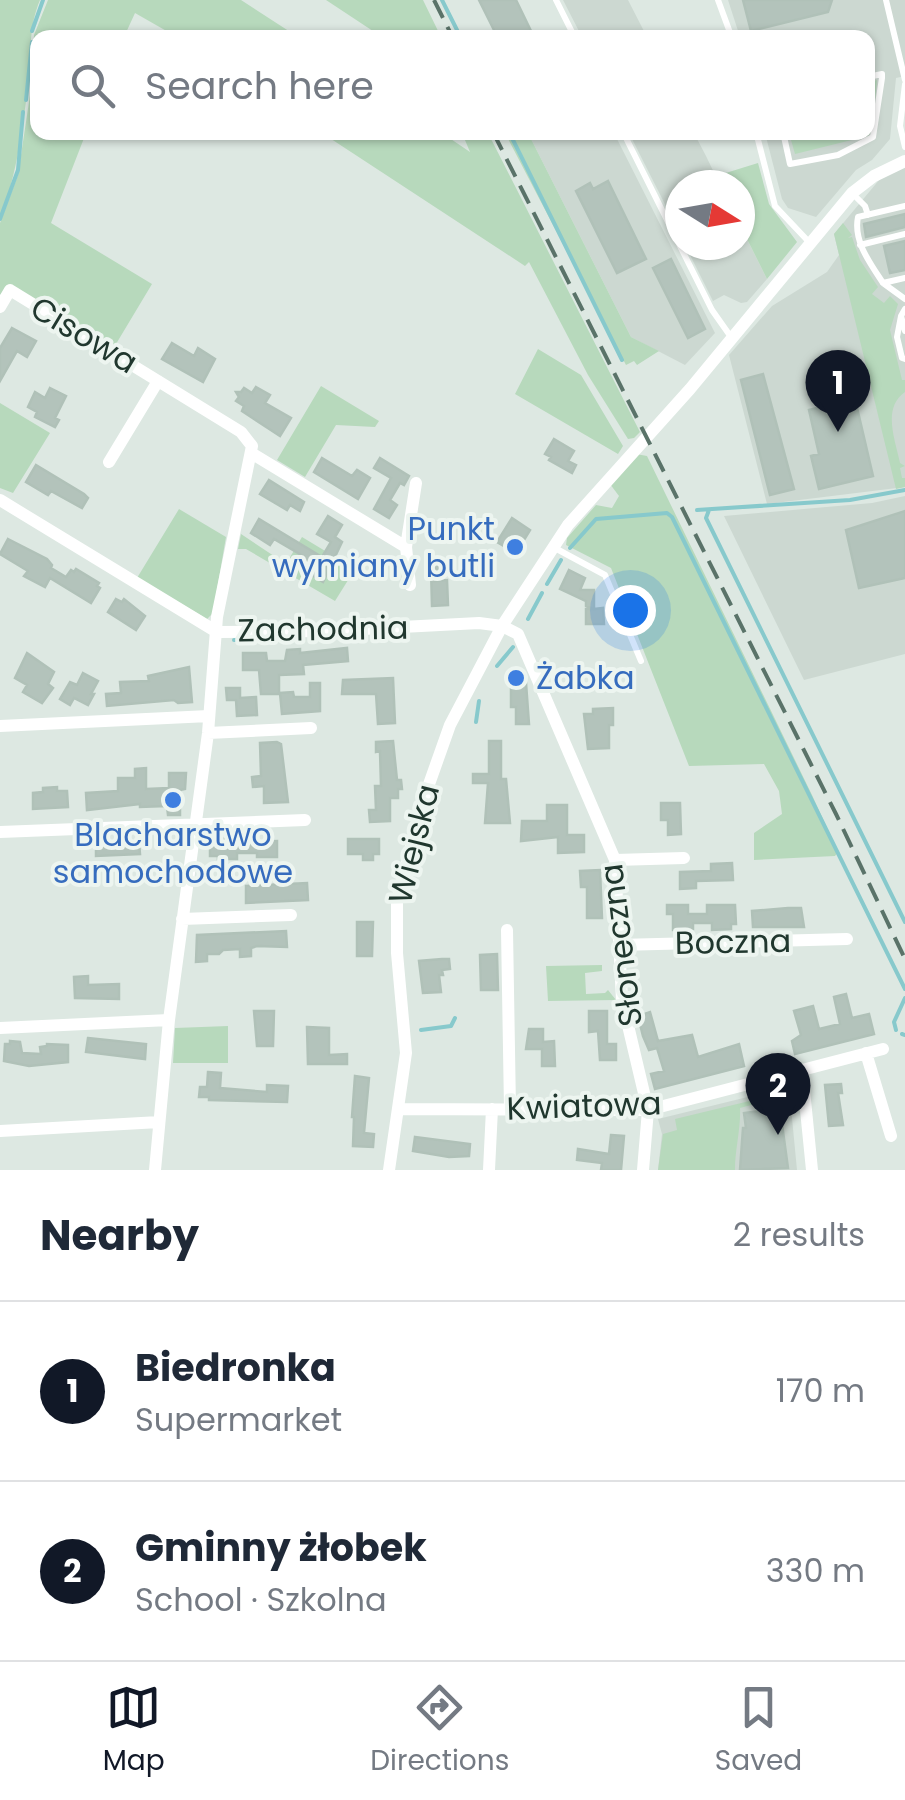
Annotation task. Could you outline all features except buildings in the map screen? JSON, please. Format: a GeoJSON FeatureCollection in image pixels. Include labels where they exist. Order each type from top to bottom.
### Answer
{"type":"FeatureCollection","features":[{"type":"Feature","properties":{"kind":"street","name":"Wiejska"},"geometry":{"type":"LineString","coordinates":[[388,1170],[406,1053],[396,931],[402,877],[441,746],[502,626],[552,547],[596,492],[676,406],[852,193],[884,170],[905,161]]}},
{"type":"Feature","properties":{"kind":"street","name":"Cisowa"},"geometry":{"type":"LineString","coordinates":[[0,307],[10,290],[241,432],[250,440],[251,453],[406,546]]}},
{"type":"Feature","properties":{"kind":"street","name":"Cisowa"},"geometry":{"type":"LineString","coordinates":[[109,462],[158,380]]}},
{"type":"Feature","properties":{"kind":"street"},"geometry":{"type":"LineString","coordinates":[[155,1170],[169,1020],[208,733],[217,617],[251,453]]}},
{"type":"Feature","properties":{"kind":"street"},"geometry":{"type":"LineString","coordinates":[[410,585],[406,546],[416,483]]}},
{"type":"Feature","properties":{"kind":"street","name":"Zachodnia"},"geometry":{"type":"LineString","coordinates":[[0,500],[217,632],[478,623],[502,626]]}},
{"type":"Feature","properties":{"kind":"street","name":"Słoneczna"},"geometry":{"type":"LineString","coordinates":[[502,626],[518,634],[615,860],[622,1000],[648,1110],[642,1170]]}},
{"type":"Feature","properties":{"kind":"street"},"geometry":{"type":"LineString","coordinates":[[0,726],[209,716]]}},
{"type":"Feature","properties":{"kind":"street"},"geometry":{"type":"LineString","coordinates":[[208,733],[311,728]]}},
{"type":"Feature","properties":{"kind":"street"},"geometry":{"type":"LineString","coordinates":[[0,832],[305,820]]}},
{"type":"Feature","properties":{"kind":"street"},"geometry":{"type":"LineString","coordinates":[[615,860],[684,858]]}},
{"type":"Feature","properties":{"kind":"street"},"geometry":{"type":"LineString","coordinates":[[182,918],[290,915]]}},
{"type":"Feature","properties":{"kind":"street"},"geometry":{"type":"LineString","coordinates":[[508,930],[510,1109]]}},
{"type":"Feature","properties":{"kind":"street","name":"Boczna"},"geometry":{"type":"LineString","coordinates":[[619,945],[848,939]]}},
{"type":"Feature","properties":{"kind":"street"},"geometry":{"type":"LineString","coordinates":[[0,1028],[169,1020]]}},
{"type":"Feature","properties":{"kind":"street","name":"Kwiatowa"},"geometry":{"type":"LineString","coordinates":[[398,1108],[648,1110],[883,1048]]}},
{"type":"Feature","properties":{"kind":"street"},"geometry":{"type":"LineString","coordinates":[[866,1053],[891,1136]]}},
{"type":"Feature","properties":{"kind":"street"},"geometry":{"type":"LineString","coordinates":[[802,1070],[812,1170]]}},
{"type":"Feature","properties":{"kind":"street"},"geometry":{"type":"LineString","coordinates":[[489,1170],[492,1109]]}},
{"type":"Feature","properties":{"kind":"street"},"geometry":{"type":"LineString","coordinates":[[0,1131],[159,1122]]}},
{"type":"Feature","properties":{"kind":"lane"},"geometry":{"type":"LineString","coordinates":[[556,0],[571,30]]}},
{"type":"Feature","properties":{"kind":"lane"},"geometry":{"type":"LineString","coordinates":[[718,0],[729,30]]}},
{"type":"Feature","properties":{"kind":"lane"},"geometry":{"type":"LineString","coordinates":[[886,0],[905,82],[900,126],[905,147]]}},
{"type":"Feature","properties":{"kind":"lane"},"geometry":{"type":"LineString","coordinates":[[875,76],[882,74],[875,130]]}},
{"type":"Feature","properties":{"kind":"lane"},"geometry":{"type":"LineString","coordinates":[[627,140],[712,310],[732,338]]}},
{"type":"Feature","properties":{"kind":"lane"},"geometry":{"type":"LineString","coordinates":[[758,140],[775,206],[810,242]]}},
{"type":"Feature","properties":{"kind":"lane"},"geometry":{"type":"LineString","coordinates":[[786,140],[790,164],[838,154],[868,140]]}},
{"type":"Feature","properties":{"kind":"lane"},"geometry":{"type":"LineString","coordinates":[[852,193],[866,206],[868,214]]}},
{"type":"Feature","properties":{"kind":"lane"},"geometry":{"type":"LineString","coordinates":[[905,206],[858,217],[856,228],[860,245],[883,283],[905,300]]}},
{"type":"Feature","properties":{"kind":"lane"},"geometry":{"type":"LineString","coordinates":[[860,245],[905,234]]}},
{"type":"Feature","properties":{"kind":"lane"},"geometry":{"type":"LineString","coordinates":[[883,283],[905,278]]}},
{"type":"Feature","properties":{"kind":"lane"},"geometry":{"type":"LineString","coordinates":[[903,312],[905,331]]}},
{"type":"Feature","properties":{"kind":"lane"},"geometry":{"type":"LineString","coordinates":[[903,312],[896,337],[905,359]]}},
{"type":"Feature","properties":{"kind":"lane"},"geometry":{"type":"LineString","coordinates":[[552,547],[605,575],[640,662]]}},
{"type":"Feature","properties":{"kind":"shaded area"},"geometry":{"type":"Polygon","coordinates":[[[563,0],[628,0],[643,30],[578,30],[563,0]]]}},
{"type":"Feature","properties":{"kind":"shaded area"},"geometry":{"type":"Polygon","coordinates":[[[728,0],[905,0],[905,76],[896,78],[890,139],[872,160],[856,170],[816,217],[788,208],[782,199],[767,140],[875,140],[875,30],[738,30],[728,0]]]}},
{"type":"Feature","properties":{"kind":"shaded area"},"geometry":{"type":"Polygon","coordinates":[[[532,140],[618,140],[665,234],[665,260],[678,260],[715,333],[685,365],[631,337],[532,140]]]}},
{"type":"Feature","properties":{"kind":"shaded area"},"geometry":{"type":"Polygon","coordinates":[[[633,140],[698,140],[713,170],[665,170],[665,204],[633,140]]]}},
{"type":"Feature","properties":{"kind":"shaded area"},"geometry":{"type":"Polygon","coordinates":[[[905,167],[905,487],[767,504],[729,355],[772,306],[827,272],[839,255],[834,234],[880,179],[905,167]]]}},
{"type":"Feature","properties":{"kind":"shaded area"},"geometry":{"type":"Polygon","coordinates":[[[755,255],[767,279],[747,302],[724,295],[713,301],[692,260],[755,260],[755,255]]]}},
{"type":"Feature","properties":{"kind":"shaded area"},"geometry":{"type":"Polygon","coordinates":[[[905,496],[905,654],[804,680],[724,516],[872,503],[905,496]]]}},
{"type":"Feature","properties":{"kind":"shaded area"},"geometry":{"type":"Polygon","coordinates":[[[789,1087],[797,1170],[658,1170],[662,1134],[658,1119],[789,1087]]]}},
{"type":"Feature","properties":{"kind":"green space"},"geometry":{"type":"Polygon","coordinates":[[[0,0],[40,0],[30,30],[29,77],[19,148],[0,216],[0,0]]]}},
{"type":"Feature","properties":{"kind":"green space"},"geometry":{"type":"Polygon","coordinates":[[[48,0],[241,0],[287,30],[165,30],[135,13],[127,30],[36,30],[48,0]]]}},
{"type":"Feature","properties":{"kind":"green space"},"geometry":{"type":"Polygon","coordinates":[[[326,0],[423,0],[438,30],[371,30],[326,0]]]}},
{"type":"Feature","properties":{"kind":"green space"},"geometry":{"type":"Polygon","coordinates":[[[30,95],[30,140],[83,140],[51,223],[152,284],[113,349],[9,285],[0,295],[0,223],[18,175],[30,95]]]}},
{"type":"Feature","properties":{"kind":"green space"},"geometry":{"type":"Polygon","coordinates":[[[333,140],[452,140],[470,152],[465,140],[492,140],[640,432],[634,438],[628,439],[588,375],[529,262],[525,266],[333,140]]]}},
{"type":"Feature","properties":{"kind":"green space"},"geometry":{"type":"Polygon","coordinates":[[[509,140],[532,140],[631,337],[659,351],[637,365],[634,361],[626,365],[509,140]]]}},
{"type":"Feature","properties":{"kind":"green space"},"geometry":{"type":"Polygon","coordinates":[[[791,140],[852,140],[795,154],[791,140]]]}},
{"type":"Feature","properties":{"kind":"green space"},"geometry":{"type":"Polygon","coordinates":[[[758,163],[769,204],[797,242],[767,279],[755,255],[755,170],[735,170],[758,163]]]}},
{"type":"Feature","properties":{"kind":"green space"},"geometry":{"type":"Polygon","coordinates":[[[843,223],[878,287],[872,294],[884,303],[890,296],[898,304],[890,330],[905,392],[894,406],[892,424],[900,463],[905,466],[900,468],[905,487],[896,489],[834,234],[843,223]]]}},
{"type":"Feature","properties":{"kind":"green space"},"geometry":{"type":"Polygon","coordinates":[[[538,349],[581,375],[623,446],[618,454],[515,394],[538,349]]]}},
{"type":"Feature","properties":{"kind":"green space"},"geometry":{"type":"Polygon","coordinates":[[[321,386],[379,421],[375,427],[336,425],[305,477],[277,460],[321,386]]]}},
{"type":"Feature","properties":{"kind":"green space"},"geometry":{"type":"Polygon","coordinates":[[[0,403],[50,433],[13,493],[0,488],[0,403]]]}},
{"type":"Feature","properties":{"kind":"green space"},"geometry":{"type":"Polygon","coordinates":[[[636,454],[647,456],[812,795],[838,852],[835,856],[754,860],[754,833],[782,814],[779,791],[764,764],[689,766],[611,568],[566,545],[567,538],[596,505],[612,508],[619,496],[610,484],[636,454]]]}},
{"type":"Feature","properties":{"kind":"green space"},"geometry":{"type":"Polygon","coordinates":[[[179,509],[226,537],[213,613],[207,619],[137,578],[179,509]]]}},
{"type":"Feature","properties":{"kind":"green space"},"geometry":{"type":"Polygon","coordinates":[[[241,534],[286,564],[302,537],[355,569],[335,601],[246,549],[238,549],[241,534]]]}},
{"type":"Feature","properties":{"kind":"green space"},"geometry":{"type":"Polygon","coordinates":[[[602,965],[602,971],[585,973],[586,994],[608,990],[616,1000],[548,1001],[546,966],[602,965]]]}},
{"type":"Feature","properties":{"kind":"green space"},"geometry":{"type":"Polygon","coordinates":[[[228,1026],[228,1063],[173,1063],[175,1028],[228,1026]]]}},
{"type":"Feature","properties":{"kind":"green space"},"geometry":{"type":"Polygon","coordinates":[[[766,1097],[766,1101],[740,1108],[735,1170],[658,1170],[663,1134],[677,1130],[675,1119],[766,1097]]]}},
{"type":"Feature","properties":{"kind":"waterway"},"geometry":{"type":"LineString","coordinates":[[32,30],[43,0]]}},
{"type":"Feature","properties":{"kind":"waterway"},"geometry":{"type":"LineString","coordinates":[[442,0],[457,30]]}},
{"type":"Feature","properties":{"kind":"waterway"},"geometry":{"type":"LineString","coordinates":[[26,100],[30,61]]}},
{"type":"Feature","properties":{"kind":"waterway"},"geometry":{"type":"LineString","coordinates":[[0,219],[18,170],[23,112]]}},
{"type":"Feature","properties":{"kind":"waterway"},"geometry":{"type":"LineString","coordinates":[[513,140],[622,360]]}},
{"type":"Feature","properties":{"kind":"waterway"},"geometry":{"type":"LineString","coordinates":[[697,510],[850,500],[905,490]]}},
{"type":"Feature","properties":{"kind":"waterway"},"geometry":{"type":"LineString","coordinates":[[709,510],[706,518],[905,922]]}},
{"type":"Feature","properties":{"kind":"waterway"},"geometry":{"type":"LineString","coordinates":[[570,548],[596,519],[667,513],[672,517],[905,989]]}},
{"type":"Feature","properties":{"kind":"waterway"},"geometry":{"type":"LineString","coordinates":[[547,584],[561,560]]}},
{"type":"Feature","properties":{"kind":"waterway"},"geometry":{"type":"LineString","coordinates":[[528,619],[542,593]]}},
{"type":"Feature","properties":{"kind":"waterway"},"geometry":{"type":"LineString","coordinates":[[249,640],[265,639]]}},
{"type":"Feature","properties":{"kind":"waterway"},"geometry":{"type":"LineString","coordinates":[[234,640],[240,640]]}},
{"type":"Feature","properties":{"kind":"waterway"},"geometry":{"type":"LineString","coordinates":[[497,666],[513,647]]}},
{"type":"Feature","properties":{"kind":"waterway"},"geometry":{"type":"LineString","coordinates":[[476,722],[479,701]]}},
{"type":"Feature","properties":{"kind":"waterway"},"geometry":{"type":"LineString","coordinates":[[896,1030],[894,1022],[905,998]]}},
{"type":"Feature","properties":{"kind":"waterway"},"geometry":{"type":"LineString","coordinates":[[421,1030],[451,1026],[455,1018]]}},
{"type":"Feature","properties":{"kind":"railway"},"geometry":{"type":"LineString","coordinates":[[434,0],[449,30]]}},
{"type":"Feature","properties":{"kind":"railway"},"geometry":{"type":"LineString","coordinates":[[497,140],[905,959]]}},
{"type":"Feature","properties":{"kind":"place","name":"Biedronka"},"geometry":{"type":"Point","coordinates":[838,432]}},
{"type":"Feature","properties":{"kind":"place","name":"Punkt wymiany butli"},"geometry":{"type":"Point","coordinates":[515,547]}},
{"type":"Feature","properties":{"kind":"place","name":"Żabka"},"geometry":{"type":"Point","coordinates":[516,678]}},
{"type":"Feature","properties":{"kind":"place","name":"Blacharstwo samochodowe"},"geometry":{"type":"Point","coordinates":[173,800]}},
{"type":"Feature","properties":{"kind":"place","name":"Gminny żłobek"},"geometry":{"type":"Point","coordinates":[778,1135]}}]}
